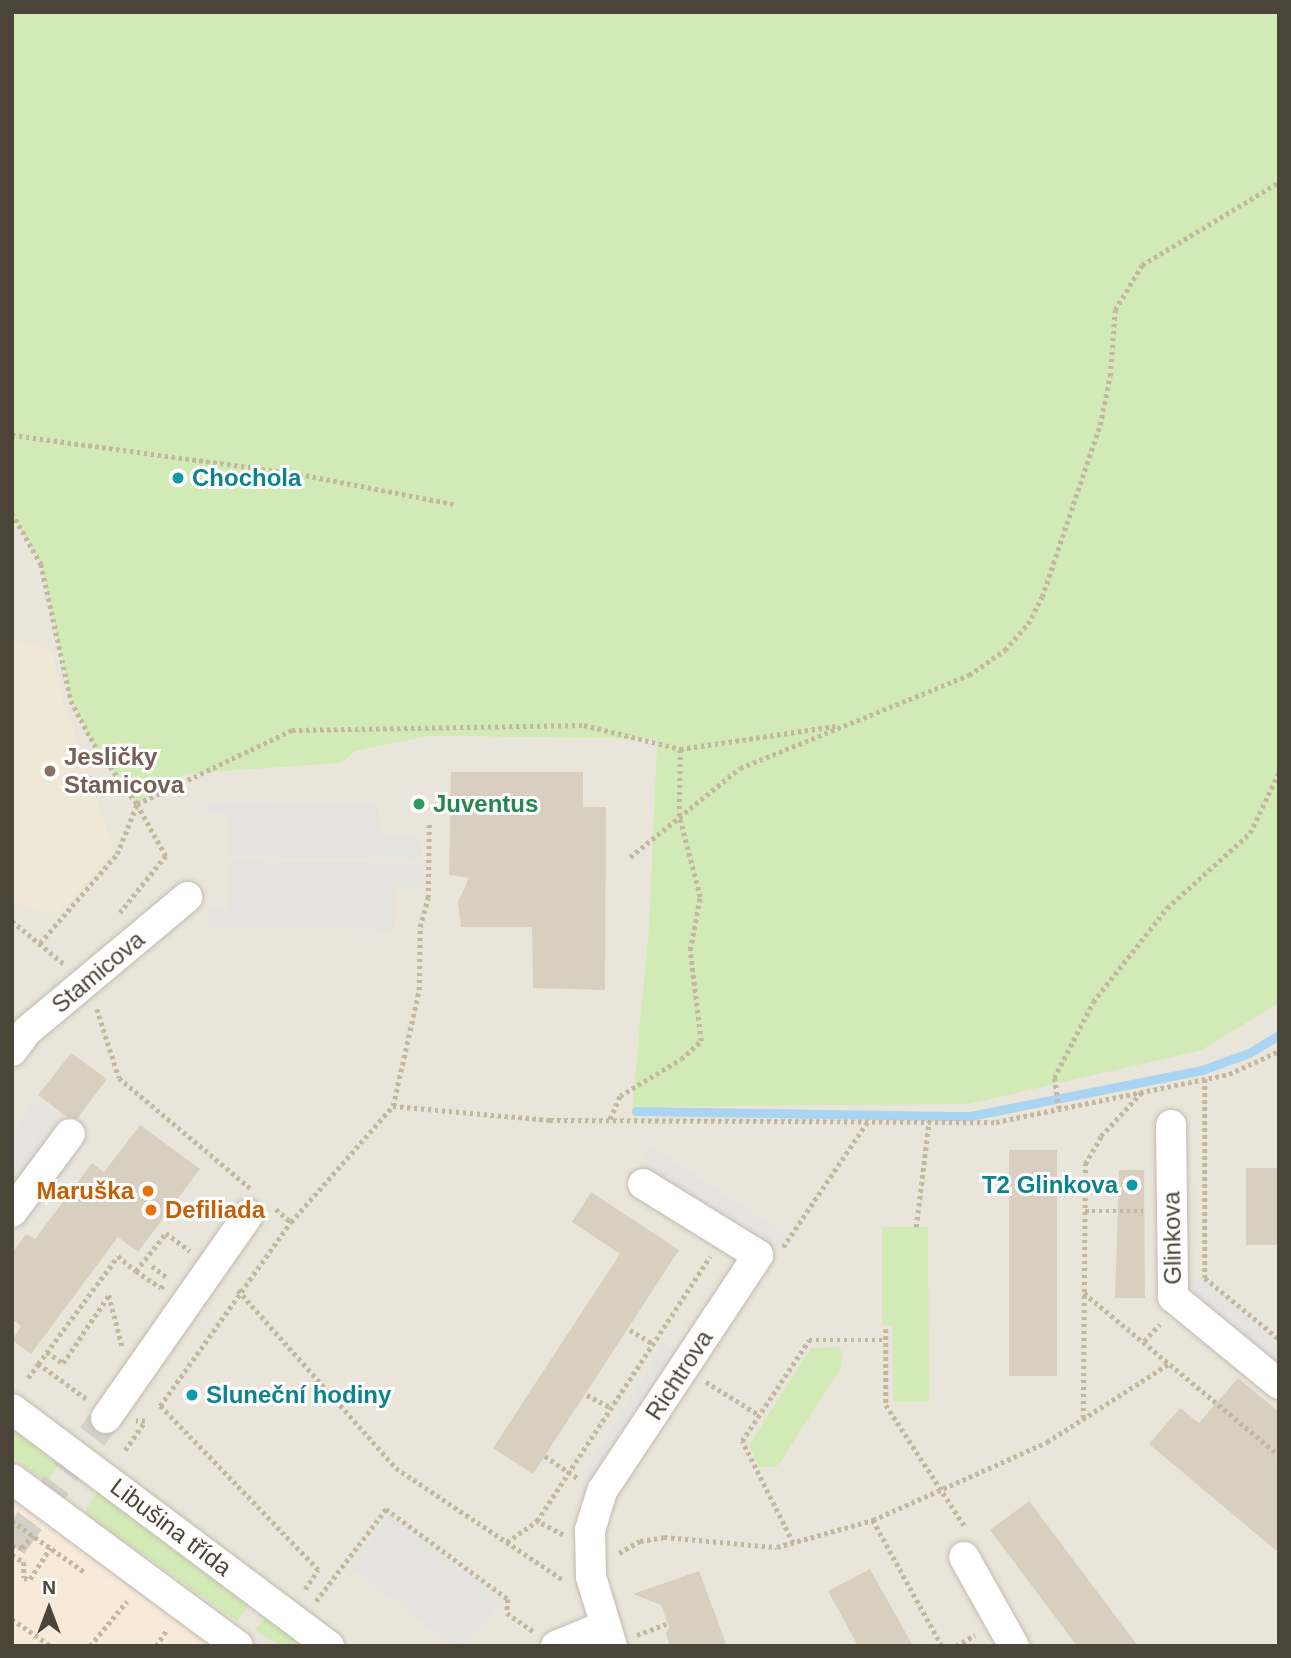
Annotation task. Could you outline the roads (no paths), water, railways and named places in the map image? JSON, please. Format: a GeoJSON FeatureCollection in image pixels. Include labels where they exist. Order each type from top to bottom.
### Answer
{"type":"FeatureCollection","features":[{"type":"Feature","properties":{"kind":"street","name":"Stamicova"},"geometry":{"type":"LineString","coordinates":[[12,1051],[27,1031],[187,897]]}},
{"type":"Feature","properties":{"kind":"street","name":"Glinkova"},"geometry":{"type":"LineString","coordinates":[[1171,1125],[1173,1297],[1279,1384]]}},
{"type":"Feature","properties":{"kind":"street"},"geometry":{"type":"LineString","coordinates":[[12,1212],[70,1134]]}},
{"type":"Feature","properties":{"kind":"street","name":"Richtrova"},"geometry":{"type":"LineString","coordinates":[[615,1637],[591,1577],[590,1530],[602,1492],[758,1255],[643,1184]]}},
{"type":"Feature","properties":{"kind":"street"},"geometry":{"type":"LineString","coordinates":[[93,1412],[131,1382],[209,1266],[260,1205]]}},
{"type":"Feature","properties":{"kind":"street","name":"Libušina třída"},"geometry":{"type":"LineString","coordinates":[[12,1409],[329,1646]]}},
{"type":"Feature","properties":{"kind":"street"},"geometry":{"type":"LineString","coordinates":[[12,1479],[238,1646]]}},
{"type":"Feature","properties":{"kind":"street"},"geometry":{"type":"LineString","coordinates":[[968,1547],[1014,1646]]}},
{"type":"Feature","properties":{"kind":"street"},"geometry":{"type":"LineString","coordinates":[[548,1641],[615,1637]]}},
{"type":"Feature","properties":{"kind":"waterway"},"geometry":{"type":"LineString","coordinates":[[636,1111],[970,1116],[1202,1070],[1249,1053],[1279,1035]]}},
{"type":"Feature","properties":{"kind":"tunnel"},"geometry":{"type":"LineString","coordinates":[[12,1545],[106,1418]]}},
{"type":"Feature","properties":{"kind":"place","name":"Chochola"},"geometry":{"type":"Point","coordinates":[178,478]}},
{"type":"Feature","properties":{"kind":"place","name":"Jesličky Stamicova"},"geometry":{"type":"Point","coordinates":[50,771]}},
{"type":"Feature","properties":{"kind":"place","name":"Juventus"},"geometry":{"type":"Point","coordinates":[419,804]}},
{"type":"Feature","properties":{"kind":"place","name":"T2 Glinkova"},"geometry":{"type":"Point","coordinates":[1132,1185]}},
{"type":"Feature","properties":{"kind":"place","name":"Maruška"},"geometry":{"type":"Point","coordinates":[148,1191]}},
{"type":"Feature","properties":{"kind":"place","name":"Defiliada"},"geometry":{"type":"Point","coordinates":[151,1210]}},
{"type":"Feature","properties":{"kind":"place","name":"Sluneční hodiny"},"geometry":{"type":"Point","coordinates":[192,1395]}}]}
